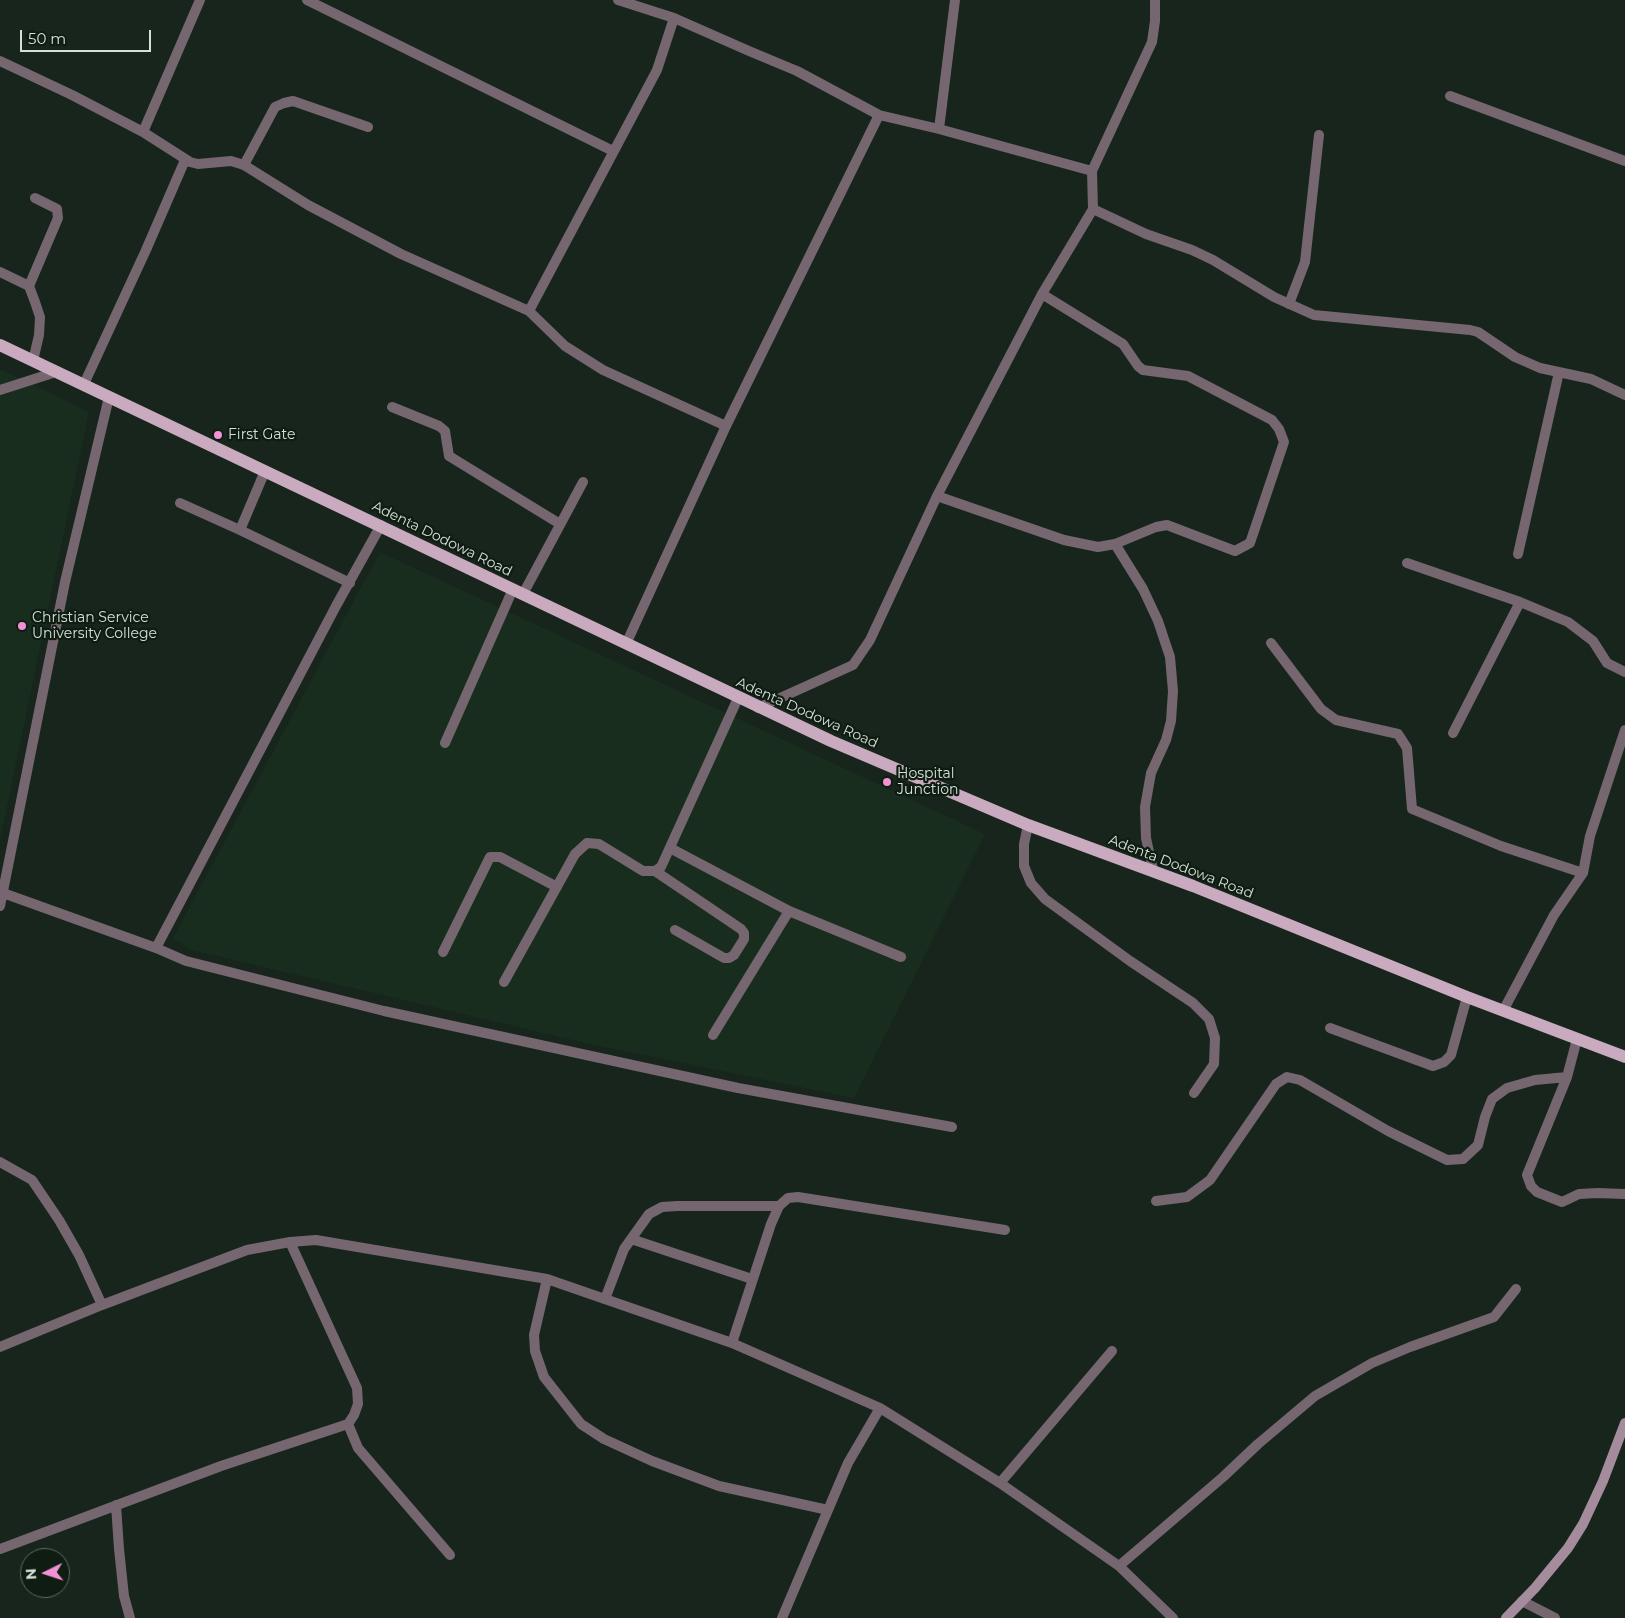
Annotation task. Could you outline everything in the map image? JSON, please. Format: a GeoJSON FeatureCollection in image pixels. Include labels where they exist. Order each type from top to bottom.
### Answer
{"type":"FeatureCollection","features":[{"type":"Feature","properties":{"kind":"main road","name":"Adenta Dodowa Road"},"geometry":{"type":"LineString","coordinates":[[0,345],[758,708],[866,756],[1028,825],[1153,870],[1503,1011],[1625,1057]]}},
{"type":"Feature","properties":{"kind":"main road"},"geometry":{"type":"LineString","coordinates":[[1506,1618],[1568,1548],[1583,1524],[1604,1480],[1625,1423]]}},
{"type":"Feature","properties":{"kind":"street"},"geometry":{"type":"LineString","coordinates":[[143,132],[200,0]]}},
{"type":"Feature","properties":{"kind":"street"},"geometry":{"type":"LineString","coordinates":[[307,0],[613,151]]}},
{"type":"Feature","properties":{"kind":"street"},"geometry":{"type":"LineString","coordinates":[[618,0],[674,18],[749,52],[797,71],[879,115],[939,129],[1092,171]]}},
{"type":"Feature","properties":{"kind":"street"},"geometry":{"type":"LineString","coordinates":[[939,129],[955,0]]}},
{"type":"Feature","properties":{"kind":"street"},"geometry":{"type":"LineString","coordinates":[[758,708],[853,665],[870,640],[937,496],[1042,294],[1093,209],[1092,171],[1152,42],[1155,0]]}},
{"type":"Feature","properties":{"kind":"street"},"geometry":{"type":"LineString","coordinates":[[529,311],[657,70],[674,18]]}},
{"type":"Feature","properties":{"kind":"street"},"geometry":{"type":"LineString","coordinates":[[0,60],[143,132],[185,160],[198,164],[230,161],[244,165],[308,205],[401,254],[529,311],[565,346],[604,370],[726,426]]}},
{"type":"Feature","properties":{"kind":"street"},"geometry":{"type":"LineString","coordinates":[[1450,96],[1625,161]]}},
{"type":"Feature","properties":{"kind":"street"},"geometry":{"type":"LineString","coordinates":[[244,165],[275,106],[284,103],[293,101],[368,127]]}},
{"type":"Feature","properties":{"kind":"street"},"geometry":{"type":"LineString","coordinates":[[626,644],[726,426],[879,115]]}},
{"type":"Feature","properties":{"kind":"street"},"geometry":{"type":"LineString","coordinates":[[1288,304],[1305,262],[1319,135]]}},
{"type":"Feature","properties":{"kind":"street"},"geometry":{"type":"LineString","coordinates":[[84,384],[185,160]]}},
{"type":"Feature","properties":{"kind":"street"},"geometry":{"type":"LineString","coordinates":[[33,361],[40,335],[40,317],[29,286],[58,218],[57,209],[34,198]]}},
{"type":"Feature","properties":{"kind":"street"},"geometry":{"type":"LineString","coordinates":[[1093,209],[1146,234],[1192,250],[1288,304],[1314,315],[1478,332],[1515,357],[1540,368],[1591,379],[1625,395]]}},
{"type":"Feature","properties":{"kind":"street"},"geometry":{"type":"LineString","coordinates":[[0,272],[29,286]]}},
{"type":"Feature","properties":{"kind":"street"},"geometry":{"type":"LineString","coordinates":[[937,496],[1064,540],[1098,547],[1114,544],[1167,524],[1235,551],[1250,543],[1284,442],[1279,429],[1272,420],[1188,376],[1143,370],[1138,366],[1123,344],[1042,294]]}},
{"type":"Feature","properties":{"kind":"street"},"geometry":{"type":"LineString","coordinates":[[0,390],[56,372]]}},
{"type":"Feature","properties":{"kind":"street"},"geometry":{"type":"LineString","coordinates":[[1518,554],[1559,372]]}},
{"type":"Feature","properties":{"kind":"street"},"geometry":{"type":"LineString","coordinates":[[0,906],[66,582],[109,397]]}},
{"type":"Feature","properties":{"kind":"street"},"geometry":{"type":"LineString","coordinates":[[392,407],[440,426],[445,431],[450,456],[560,524]]}},
{"type":"Feature","properties":{"kind":"street"},"geometry":{"type":"LineString","coordinates":[[240,530],[265,471]]}},
{"type":"Feature","properties":{"kind":"street"},"geometry":{"type":"LineString","coordinates":[[445,743],[518,592],[560,524],[583,482]]}},
{"type":"Feature","properties":{"kind":"street"},"geometry":{"type":"LineString","coordinates":[[180,503],[350,583]]}},
{"type":"Feature","properties":{"kind":"street"},"geometry":{"type":"LineString","coordinates":[[156,948],[381,526]]}},
{"type":"Feature","properties":{"kind":"street"},"geometry":{"type":"LineString","coordinates":[[1114,544],[1143,589],[1158,621],[1170,657],[1173,691],[1171,721],[1166,740],[1151,773],[1145,807],[1146,838],[1153,870]]}},
{"type":"Feature","properties":{"kind":"street"},"geometry":{"type":"LineString","coordinates":[[1407,563],[1520,602],[1568,622],[1592,641],[1607,662],[1625,672]]}},
{"type":"Feature","properties":{"kind":"street"},"geometry":{"type":"LineString","coordinates":[[1453,733],[1520,602]]}},
{"type":"Feature","properties":{"kind":"street"},"geometry":{"type":"LineString","coordinates":[[1271,643],[1322,709],[1336,720],[1398,734],[1407,748],[1412,809],[1501,846],[1583,873]]}},
{"type":"Feature","properties":{"kind":"street"},"geometry":{"type":"LineString","coordinates":[[504,982],[575,854],[587,843],[599,844],[643,871],[655,871],[661,868],[738,698]]}},
{"type":"Feature","properties":{"kind":"street"},"geometry":{"type":"LineString","coordinates":[[1503,1011],[1554,915],[1583,873],[1590,836],[1625,730]]}},
{"type":"Feature","properties":{"kind":"street"},"geometry":{"type":"LineString","coordinates":[[1028,825],[1024,844],[1024,866],[1031,883],[1045,899],[1086,927],[1130,961],[1193,1003],[1209,1019],[1215,1038],[1214,1064],[1194,1093]]}},
{"type":"Feature","properties":{"kind":"street"},"geometry":{"type":"LineString","coordinates":[[670,848],[789,911],[900,957]]}},
{"type":"Feature","properties":{"kind":"street"},"geometry":{"type":"LineString","coordinates":[[443,952],[490,857],[500,857],[556,887]]}},
{"type":"Feature","properties":{"kind":"street"},"geometry":{"type":"LineString","coordinates":[[655,871],[741,929],[744,933],[744,939],[734,955],[724,958],[675,930]]}},
{"type":"Feature","properties":{"kind":"street"},"geometry":{"type":"LineString","coordinates":[[3,893],[156,948],[186,961],[384,1011],[738,1088],[952,1127]]}},
{"type":"Feature","properties":{"kind":"street"},"geometry":{"type":"LineString","coordinates":[[713,1035],[789,911]]}},
{"type":"Feature","properties":{"kind":"street"},"geometry":{"type":"LineString","coordinates":[[1330,1028],[1433,1066],[1444,1062],[1451,1055],[1467,996]]}},
{"type":"Feature","properties":{"kind":"street"},"geometry":{"type":"LineString","coordinates":[[1577,1039],[1567,1077],[1527,1175],[1531,1186],[1538,1192],[1562,1202],[1579,1194],[1624,1194]]}},
{"type":"Feature","properties":{"kind":"street"},"geometry":{"type":"LineString","coordinates":[[1156,1200],[1187,1197],[1210,1180],[1276,1084],[1288,1077],[1300,1080],[1388,1131],[1447,1160],[1463,1159],[1478,1145],[1492,1099],[1507,1088],[1535,1080],[1567,1077]]}},
{"type":"Feature","properties":{"kind":"street"},"geometry":{"type":"LineString","coordinates":[[0,1162],[32,1180],[59,1220],[79,1255],[102,1305]]}},
{"type":"Feature","properties":{"kind":"street"},"geometry":{"type":"LineString","coordinates":[[732,1343],[771,1224],[779,1206],[788,1198],[798,1197],[1005,1230]]}},
{"type":"Feature","properties":{"kind":"street"},"geometry":{"type":"LineString","coordinates":[[605,1300],[624,1249],[649,1214],[662,1207],[677,1206],[779,1206]]}},
{"type":"Feature","properties":{"kind":"street"},"geometry":{"type":"LineString","coordinates":[[631,1239],[752,1279]]}},
{"type":"Feature","properties":{"kind":"street"},"geometry":{"type":"LineString","coordinates":[[0,1347],[102,1305],[247,1250],[290,1242],[316,1240],[547,1279],[732,1343],[880,1408],[1000,1483],[1119,1566],[1174,1618]]}},
{"type":"Feature","properties":{"kind":"street"},"geometry":{"type":"LineString","coordinates":[[0,1549],[222,1466],[348,1424],[354,1416],[358,1404],[357,1388],[290,1242]]}},
{"type":"Feature","properties":{"kind":"street"},"geometry":{"type":"LineString","coordinates":[[547,1279],[534,1335],[535,1351],[544,1377],[581,1424],[604,1440],[652,1461],[718,1486],[828,1510]]}},
{"type":"Feature","properties":{"kind":"street"},"geometry":{"type":"LineString","coordinates":[[1119,1566],[1315,1396],[1372,1363],[1410,1347],[1494,1317],[1516,1289]]}},
{"type":"Feature","properties":{"kind":"street"},"geometry":{"type":"LineString","coordinates":[[1000,1483],[1112,1351]]}},
{"type":"Feature","properties":{"kind":"street"},"geometry":{"type":"LineString","coordinates":[[782,1618],[848,1463],[880,1408]]}},
{"type":"Feature","properties":{"kind":"street"},"geometry":{"type":"LineString","coordinates":[[348,1424],[358,1448],[450,1555]]}},
{"type":"Feature","properties":{"kind":"street"},"geometry":{"type":"LineString","coordinates":[[116,1505],[118,1549],[124,1596],[130,1618]]}},
{"type":"Feature","properties":{"kind":"street"},"geometry":{"type":"LineString","coordinates":[[1522,1601],[1555,1618]]}},
{"type":"Feature","properties":{"kind":"shaded area","name":"Christian Service University College"},"geometry":{"type":"Polygon","coordinates":[[[0,369],[89,412],[0,840],[0,369]]]}},
{"type":"Feature","properties":{"kind":"shaded area"},"geometry":{"type":"Polygon","coordinates":[[[380,552],[985,834],[854,1098],[590,1044],[192,950],[173,938],[380,552]]]}},
{"type":"Feature","properties":{"kind":"place","name":"First Gate"},"geometry":{"type":"Point","coordinates":[218,435]}},
{"type":"Feature","properties":{"kind":"place","name":"Christian Service University College"},"geometry":{"type":"Point","coordinates":[22,626]}},
{"type":"Feature","properties":{"kind":"place","name":"Hospital Junction"},"geometry":{"type":"Point","coordinates":[887,782]}}]}
